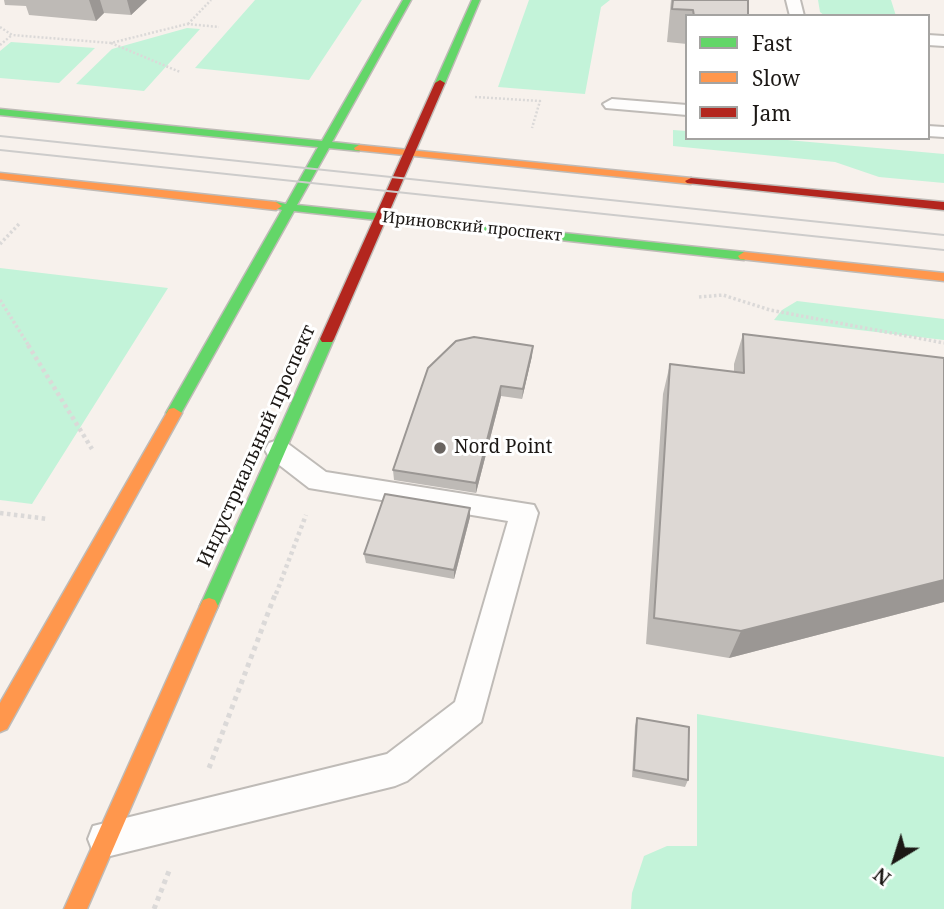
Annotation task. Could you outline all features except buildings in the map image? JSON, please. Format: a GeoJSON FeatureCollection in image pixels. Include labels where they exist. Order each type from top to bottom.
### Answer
{"type":"FeatureCollection","features":[{"type":"Feature","properties":{"kind":"main road"},"geometry":{"type":"LineString","coordinates":[[5,704],[292,207],[407,0]]}},
{"type":"Feature","properties":{"kind":"main road","name":"Индустриальный проспект"},"geometry":{"type":"LineString","coordinates":[[75,909],[379,216],[437,94],[476,0]]}},
{"type":"Feature","properties":{"kind":"main road"},"geometry":{"type":"LineString","coordinates":[[0,112],[944,206]]}},
{"type":"Feature","properties":{"kind":"main road","name":"Ириновский проспект"},"geometry":{"type":"LineString","coordinates":[[0,176],[944,277]]}},
{"type":"Feature","properties":{"kind":"lane"},"geometry":{"type":"LineString","coordinates":[[612,104],[685,110]]}},
{"type":"Feature","properties":{"kind":"lane"},"geometry":{"type":"LineString","coordinates":[[106,839],[395,769],[469,711],[524,513],[319,481],[278,450]]}},
{"type":"Feature","properties":{"kind":"path"},"geometry":{"type":"LineString","coordinates":[[187,24],[211,0]]}},
{"type":"Feature","properties":{"kind":"path"},"geometry":{"type":"LineString","coordinates":[[111,43],[187,24],[219,27]]}},
{"type":"Feature","properties":{"kind":"path"},"geometry":{"type":"LineString","coordinates":[[0,27],[12,35],[111,43],[180,72]]}},
{"type":"Feature","properties":{"kind":"path"},"geometry":{"type":"LineString","coordinates":[[0,46],[12,35]]}},
{"type":"Feature","properties":{"kind":"path"},"geometry":{"type":"LineString","coordinates":[[470,97],[540,101],[530,135]]}},
{"type":"Feature","properties":{"kind":"path"},"geometry":{"type":"LineString","coordinates":[[0,244],[19,224]]}},
{"type":"Feature","properties":{"kind":"path"},"geometry":{"type":"LineString","coordinates":[[699,297],[723,295],[770,310],[944,343]]}},
{"type":"Feature","properties":{"kind":"path"},"geometry":{"type":"LineString","coordinates":[[0,300],[92,449]]}},
{"type":"Feature","properties":{"kind":"path"},"geometry":{"type":"LineString","coordinates":[[154,909],[319,481]]}},
{"type":"Feature","properties":{"kind":"path"},"geometry":{"type":"LineString","coordinates":[[0,513],[48,520]]}},
{"type":"Feature","properties":{"kind":"green space"},"geometry":{"type":"Polygon","coordinates":[[[255,0],[362,0],[309,80],[195,68],[255,0]]]}},
{"type":"Feature","properties":{"kind":"green space"},"geometry":{"type":"Polygon","coordinates":[[[529,0],[610,0],[601,7],[585,94],[498,87],[529,0]]]}},
{"type":"Feature","properties":{"kind":"green space"},"geometry":{"type":"Polygon","coordinates":[[[818,0],[891,0],[895,14],[822,14],[818,0]]]}},
{"type":"Feature","properties":{"kind":"green space"},"geometry":{"type":"Polygon","coordinates":[[[187,28],[200,29],[144,91],[76,84],[112,49],[187,28]]]}},
{"type":"Feature","properties":{"kind":"green space"},"geometry":{"type":"Polygon","coordinates":[[[11,42],[95,48],[59,83],[0,78],[0,51],[11,42]]]}},
{"type":"Feature","properties":{"kind":"green space"},"geometry":{"type":"Polygon","coordinates":[[[673,130],[685,131],[685,140],[787,140],[944,154],[944,183],[879,177],[835,162],[673,146],[673,130]]]}},
{"type":"Feature","properties":{"kind":"green space"},"geometry":{"type":"Polygon","coordinates":[[[0,268],[168,288],[32,504],[0,500],[0,268]]]}},
{"type":"Feature","properties":{"kind":"green space"},"geometry":{"type":"Polygon","coordinates":[[[797,301],[944,319],[944,340],[774,320],[782,310],[797,301]]]}},
{"type":"Feature","properties":{"kind":"green space"},"geometry":{"type":"Polygon","coordinates":[[[697,714],[944,757],[944,909],[631,909],[632,893],[644,856],[667,846],[697,846],[697,714]]]}},
{"type":"Feature","properties":{"kind":"tram line"},"geometry":{"type":"LineString","coordinates":[[0,136],[944,235]]}},
{"type":"Feature","properties":{"kind":"tram line"},"geometry":{"type":"LineString","coordinates":[[0,150],[944,250]]}},
{"type":"Feature","properties":{"kind":"traffic: fast"},"geometry":{"type":"LineString","coordinates":[[174,413],[407,0]]}},
{"type":"Feature","properties":{"kind":"traffic: fast"},"geometry":{"type":"LineString","coordinates":[[440,83],[476,0]]}},
{"type":"Feature","properties":{"kind":"traffic: fast"},"geometry":{"type":"LineString","coordinates":[[0,112],[359,148]]}},
{"type":"Feature","properties":{"kind":"traffic: fast"},"geometry":{"type":"LineString","coordinates":[[276,206],[744,256]]}},
{"type":"Feature","properties":{"kind":"traffic: fast"},"geometry":{"type":"LineString","coordinates":[[209,606],[327,339]]}},
{"type":"Feature","properties":{"kind":"traffic: slow"},"geometry":{"type":"LineString","coordinates":[[359,148],[691,181]]}},
{"type":"Feature","properties":{"kind":"traffic: slow"},"geometry":{"type":"LineString","coordinates":[[0,176],[276,206]]}},
{"type":"Feature","properties":{"kind":"traffic: slow"},"geometry":{"type":"LineString","coordinates":[[744,256],[944,277]]}},
{"type":"Feature","properties":{"kind":"traffic: slow"},"geometry":{"type":"LineString","coordinates":[[0,722],[174,413]]}},
{"type":"Feature","properties":{"kind":"traffic: slow"},"geometry":{"type":"LineString","coordinates":[[75,909],[209,606]]}},
{"type":"Feature","properties":{"kind":"traffic: jam"},"geometry":{"type":"LineString","coordinates":[[327,339],[440,83]]}},
{"type":"Feature","properties":{"kind":"traffic: jam"},"geometry":{"type":"LineString","coordinates":[[691,181],[944,206]]}},
{"type":"Feature","properties":{"kind":"place","name":"Nord Point"},"geometry":{"type":"Point","coordinates":[440,448]}}]}
